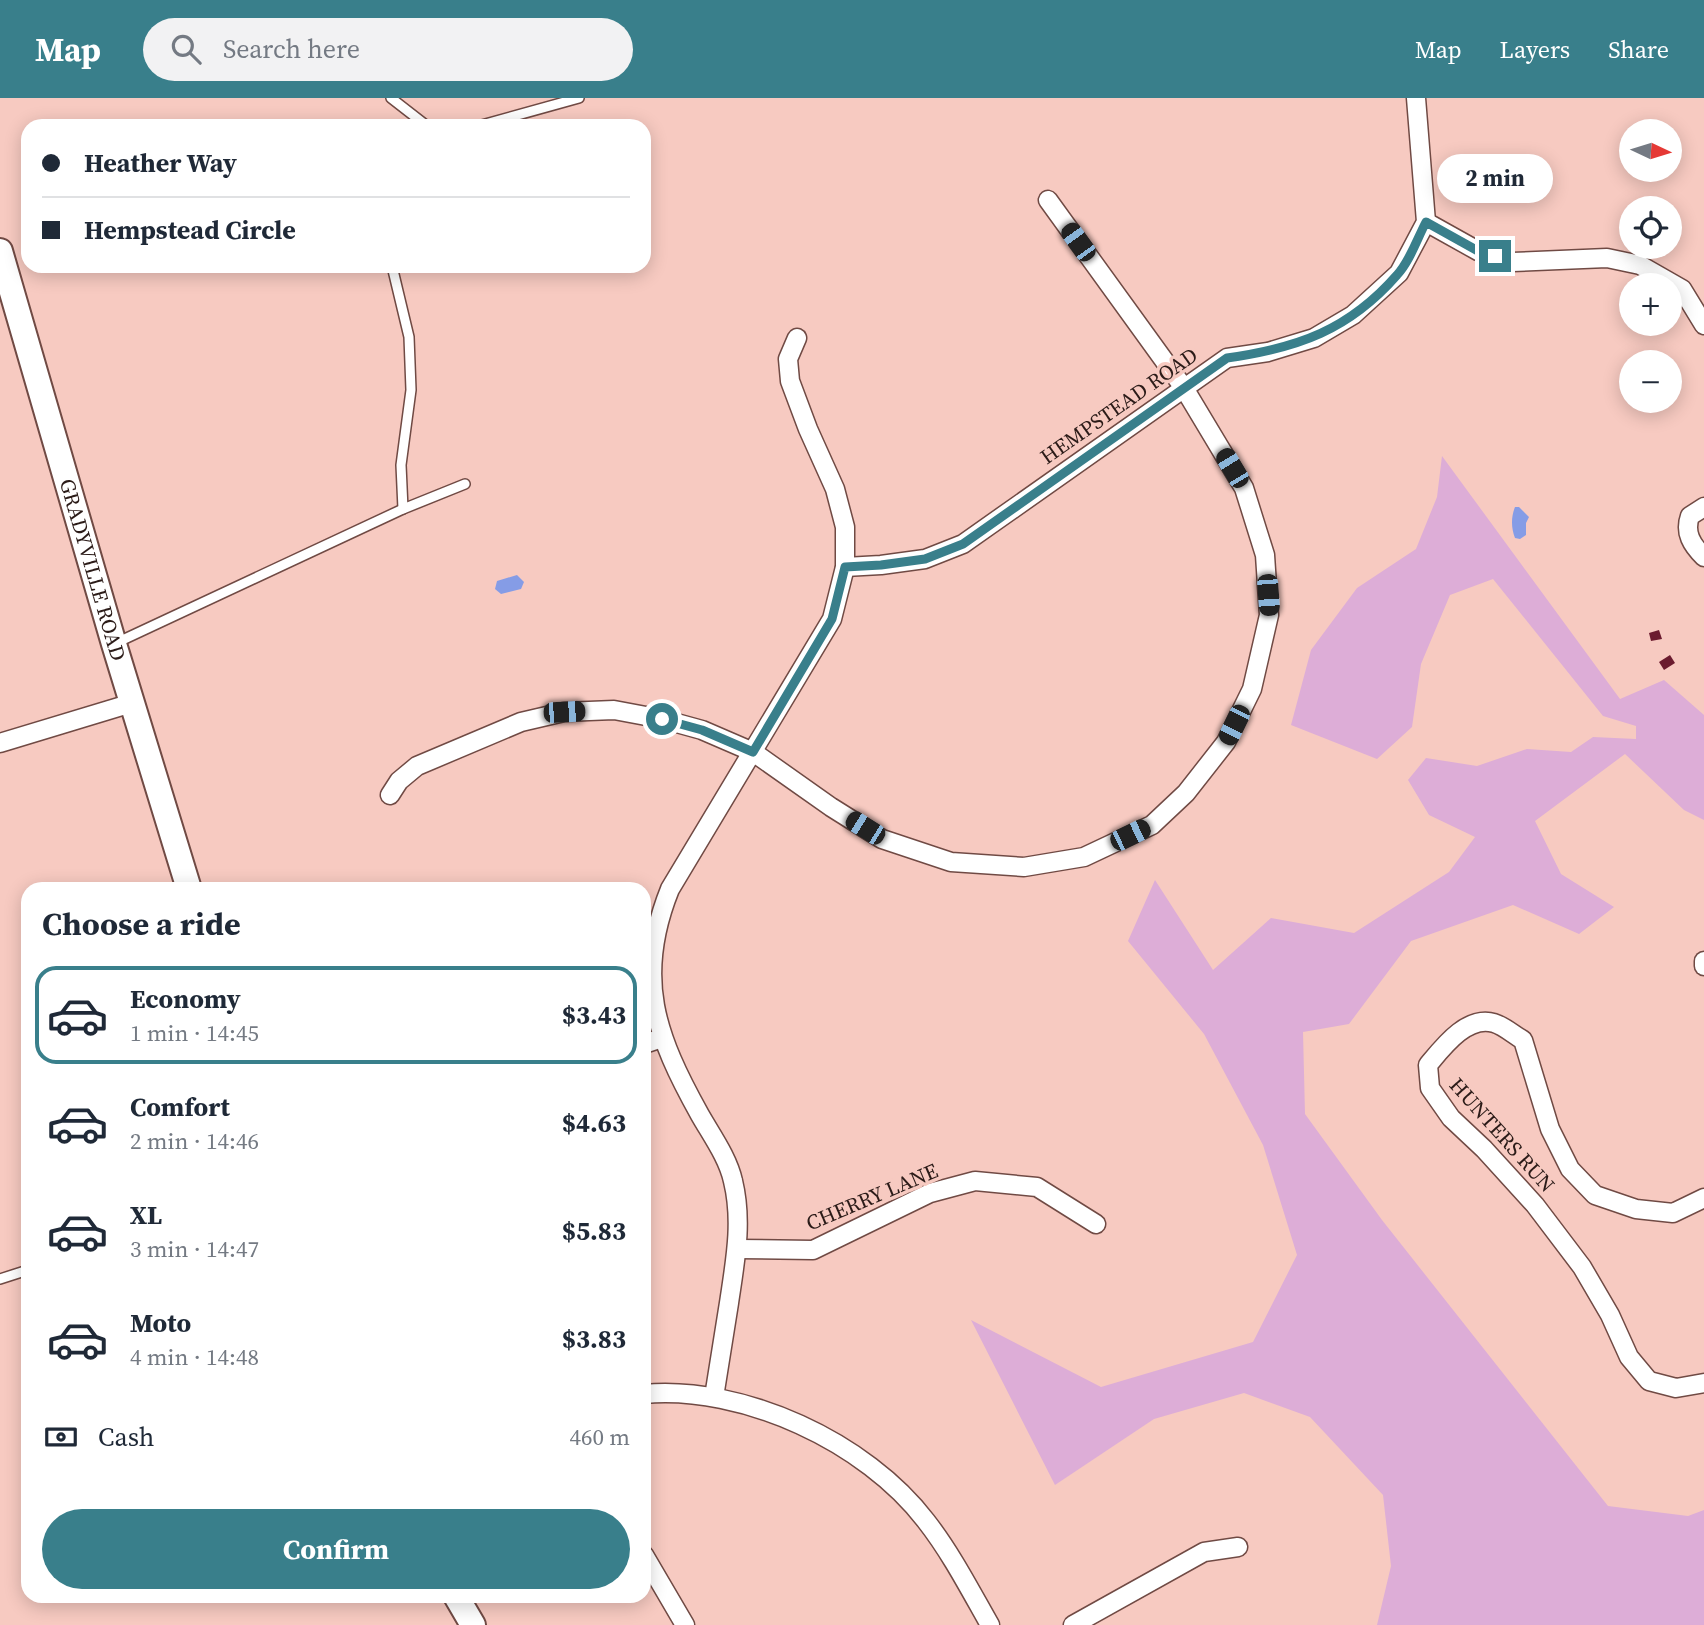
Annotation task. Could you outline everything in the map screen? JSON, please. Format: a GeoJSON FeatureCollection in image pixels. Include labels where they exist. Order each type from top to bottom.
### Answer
{"type":"FeatureCollection","features":[{"type":"Feature","properties":{"kind":"street"},"geometry":{"type":"LineString","coordinates":[[1416,98],[1426,222],[1478,251],[1512,262],[1607,258],[1640,265],[1682,289],[1704,325]]}},
{"type":"Feature","properties":{"kind":"street"},"geometry":{"type":"LineString","coordinates":[[390,796],[399,780],[417,766],[521,722],[564,712],[614,710],[702,730],[753,752],[882,839],[951,862],[1024,867],[1084,857],[1152,825],[1186,793],[1226,742],[1252,689],[1269,615],[1265,555],[1244,488],[1184,388],[1048,200]]}},
{"type":"Feature","properties":{"kind":"street","name":"HEMPSTEAD ROAD"},"geometry":{"type":"LineString","coordinates":[[845,567],[925,559],[963,544],[1227,358],[1268,352],[1314,338],[1353,315],[1399,273],[1426,222]]}},
{"type":"Feature","properties":{"kind":"street","name":"GRADYVILLE ROAD"},"geometry":{"type":"LineString","coordinates":[[0,251],[114,644],[187,882]]}},
{"type":"Feature","properties":{"kind":"street"},"geometry":{"type":"LineString","coordinates":[[714,1397],[737,1249],[737,1203],[731,1172],[678,1076],[662,1038],[652,987],[654,950],[662,910],[685,860],[832,619],[845,567],[845,527],[835,489],[790,381],[788,359],[797,338]]}},
{"type":"Feature","properties":{"kind":"street"},"geometry":{"type":"LineString","coordinates":[[1704,507],[1690,516],[1687,526],[1692,545],[1704,558]]}},
{"type":"Feature","properties":{"kind":"street"},"geometry":{"type":"LineString","coordinates":[[0,743],[132,703]]}},
{"type":"Feature","properties":{"kind":"street","name":"HUNTERS RUN"},"geometry":{"type":"LineString","coordinates":[[1704,1198],[1673,1213],[1636,1209],[1595,1195],[1570,1168],[1550,1129],[1523,1040],[1494,1023],[1471,1025],[1445,1044],[1428,1065],[1430,1088],[1451,1118],[1484,1149],[1535,1205],[1582,1267],[1610,1315],[1629,1357],[1649,1381],[1676,1388],[1704,1383]]}},
{"type":"Feature","properties":{"kind":"street"},"geometry":{"type":"LineString","coordinates":[[651,1042],[662,1038]]}},
{"type":"Feature","properties":{"kind":"street","name":"CHERRY LANE"},"geometry":{"type":"LineString","coordinates":[[737,1249],[813,1250],[930,1193],[975,1181],[1037,1188],[1096,1224]]}},
{"type":"Feature","properties":{"kind":"street"},"geometry":{"type":"LineString","coordinates":[[651,1394],[714,1397],[777,1414],[807,1427],[879,1475],[925,1520],[961,1573],[990,1625]]}},
{"type":"Feature","properties":{"kind":"street"},"geometry":{"type":"LineString","coordinates":[[1073,1625],[1204,1552],[1238,1547]]}},
{"type":"Feature","properties":{"kind":"street"},"geometry":{"type":"LineString","coordinates":[[651,1567],[685,1625]]}},
{"type":"Feature","properties":{"kind":"street"},"geometry":{"type":"LineString","coordinates":[[460,1603],[473,1625]]}},
{"type":"Feature","properties":{"kind":"lane"},"geometry":{"type":"LineString","coordinates":[[391,98],[418,119]]}},
{"type":"Feature","properties":{"kind":"lane"},"geometry":{"type":"LineString","coordinates":[[503,119],[579,98]]}},
{"type":"Feature","properties":{"kind":"lane"},"geometry":{"type":"LineString","coordinates":[[393,273],[409,337],[411,390],[401,465],[403,509]]}},
{"type":"Feature","properties":{"kind":"lane"},"geometry":{"type":"LineString","coordinates":[[114,644],[403,509],[465,484]]}},
{"type":"Feature","properties":{"kind":"lane"},"geometry":{"type":"LineString","coordinates":[[0,1279],[21,1272]]}},
{"type":"Feature","properties":{"kind":"shaded area"},"geometry":{"type":"Polygon","coordinates":[[[1442,456],[1620,699],[1664,680],[1704,715],[1704,820],[1684,810],[1625,754],[1535,821],[1561,874],[1614,907],[1579,934],[1513,905],[1411,941],[1349,1024],[1303,1032],[1305,1114],[1382,1220],[1608,1506],[1688,1516],[1704,1510],[1704,1625],[1377,1625],[1391,1566],[1383,1495],[1310,1417],[1244,1393],[1154,1419],[1055,1485],[971,1320],[1101,1387],[1253,1342],[1297,1255],[1263,1145],[1204,1034],[1128,941],[1155,880],[1213,970],[1271,918],[1354,933],[1449,872],[1475,837],[1429,815],[1408,780],[1426,758],[1477,766],[1527,749],[1571,752],[1593,737],[1636,739],[1636,726],[1603,716],[1493,579],[1450,595],[1421,664],[1412,727],[1377,759],[1291,725],[1311,650],[1357,588],[1416,549],[1437,497],[1442,456]]]}},
{"type":"Feature","properties":{"kind":"water"},"geometry":{"type":"Polygon","coordinates":[[[1515,507],[1519,507],[1529,517],[1526,535],[1520,539],[1515,538],[1513,530],[1515,507]]]}},
{"type":"Feature","properties":{"kind":"water"},"geometry":{"type":"Polygon","coordinates":[[[517,575],[524,582],[521,589],[501,594],[495,589],[497,581],[517,575]]]}},
{"type":"Feature","properties":{"kind":"building"},"geometry":{"type":"Polygon","coordinates":[[[1659,630],[1662,639],[1651,641],[1649,633],[1659,630]]]}},
{"type":"Feature","properties":{"kind":"building"},"geometry":{"type":"Polygon","coordinates":[[[1670,655],[1675,663],[1664,670],[1659,662],[1670,655]]]}},
{"type":"Feature","properties":{"kind":"route"},"geometry":{"type":"LineString","coordinates":[[662,719],[702,730],[753,752],[832,619],[845,567],[925,559],[963,544],[1227,358],[1268,352],[1314,338],[1353,315],[1399,273],[1426,222],[1478,251],[1495,256]]}}]}
